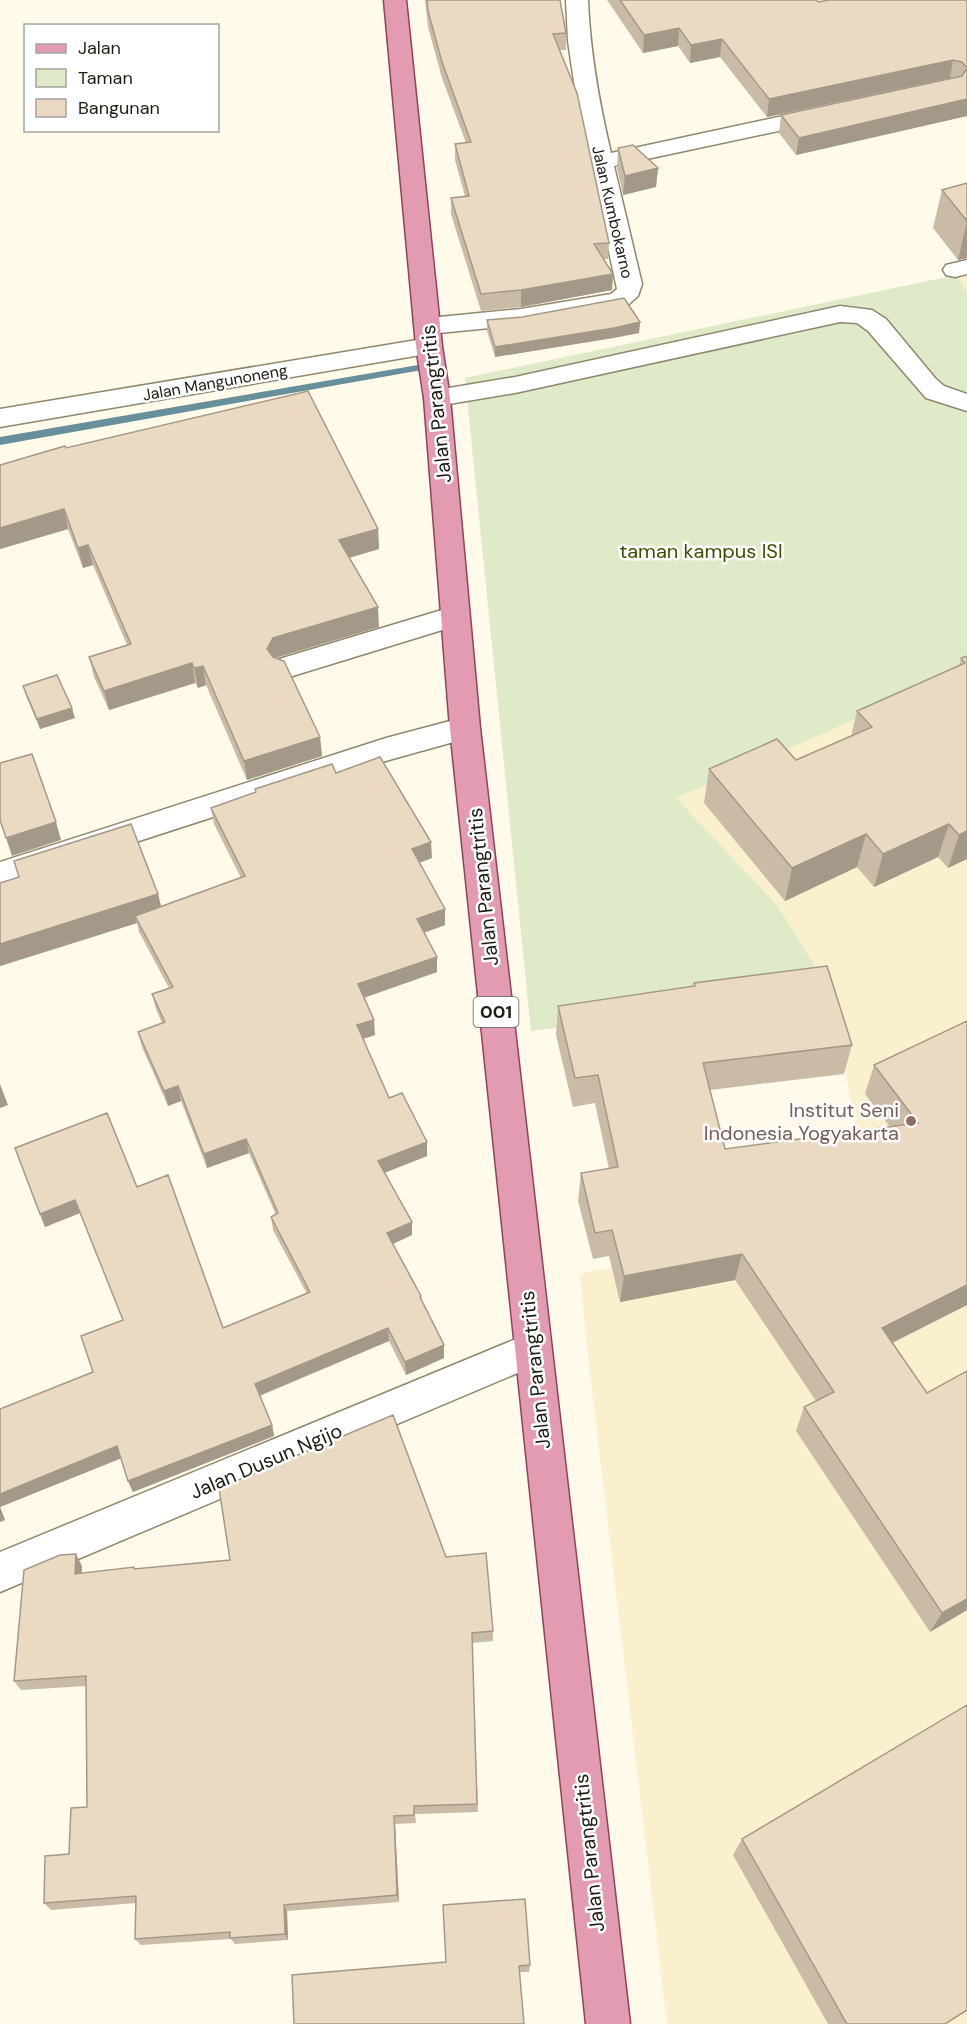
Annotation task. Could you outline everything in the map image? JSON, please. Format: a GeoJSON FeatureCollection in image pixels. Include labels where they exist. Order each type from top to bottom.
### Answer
{"type":"FeatureCollection","features":[{"type":"Feature","properties":{"kind":"main road","name":"Jalan Parangtritis"},"geometry":{"type":"LineString","coordinates":[[395,0],[437,398],[465,728],[608,2024]]}},
{"type":"Feature","properties":{"kind":"street","name":"Jalan Kumbokarno"},"geometry":{"type":"LineString","coordinates":[[429,336],[619,300],[625,296],[630,284],[584,78],[577,0]]}},
{"type":"Feature","properties":{"kind":"street"},"geometry":{"type":"LineString","coordinates":[[601,162],[845,110]]}},
{"type":"Feature","properties":{"kind":"street"},"geometry":{"type":"LineString","coordinates":[[437,398],[514,385],[840,314],[863,315],[877,325],[935,392],[967,403]]}},
{"type":"Feature","properties":{"kind":"street","name":"Jalan Mangunoneng"},"geometry":{"type":"LineString","coordinates":[[0,418],[429,336]]}},
{"type":"Feature","properties":{"kind":"street"},"geometry":{"type":"LineString","coordinates":[[286,667],[455,616]]}},
{"type":"Feature","properties":{"kind":"street"},"geometry":{"type":"LineString","coordinates":[[0,874],[386,749],[465,728]]}},
{"type":"Feature","properties":{"kind":"street","name":"Jalan Dusun Ngijo"},"geometry":{"type":"LineString","coordinates":[[0,1572],[533,1349]]}},
{"type":"Feature","properties":{"kind":"shaded area","name":"Institut Seni Indonesia Yogyakarta"},"geometry":{"type":"Polygon","coordinates":[[[967,273],[967,2024],[667,2024],[580,1274],[872,1211],[830,992],[531,1031],[465,378],[967,273]]]}},
{"type":"Feature","properties":{"kind":"green space","name":"taman kampus ISI"},"geometry":{"type":"Polygon","coordinates":[[[956,275],[967,291],[967,670],[676,798],[777,905],[831,992],[531,1031],[465,378],[956,275]]]}},
{"type":"Feature","properties":{"kind":"building"},"geometry":{"type":"Polygon","coordinates":[[[427,0],[560,0],[566,33],[553,34],[577,93],[609,243],[594,244],[613,274],[521,290],[481,294],[451,198],[469,196],[455,144],[471,142],[442,62],[427,0]]]}},
{"type":"Feature","properties":{"kind":"building"},"geometry":{"type":"Polygon","coordinates":[[[620,0],[817,0],[818,2],[829,0],[967,0],[967,68],[962,62],[953,60],[769,99],[722,39],[691,45],[679,28],[644,35],[620,0]]]}},
{"type":"Feature","properties":{"kind":"building"},"geometry":{"type":"Polygon","coordinates":[[[967,68],[967,99],[799,138],[781,115],[962,76],[967,68]]]}},
{"type":"Feature","properties":{"kind":"building"},"geometry":{"type":"Polygon","coordinates":[[[633,145],[658,168],[625,176],[618,148],[633,145]]]}},
{"type":"Feature","properties":{"kind":"building"},"geometry":{"type":"Polygon","coordinates":[[[967,183],[967,221],[942,190],[967,183]]]}},
{"type":"Feature","properties":{"kind":"building"},"geometry":{"type":"Polygon","coordinates":[[[624,298],[640,322],[495,347],[487,320],[522,317],[624,298]]]}},
{"type":"Feature","properties":{"kind":"building"},"geometry":{"type":"Polygon","coordinates":[[[308,391],[378,529],[339,540],[378,607],[273,638],[267,649],[273,657],[284,661],[320,737],[244,761],[203,666],[194,668],[192,663],[104,691],[89,657],[131,644],[88,545],[78,548],[64,509],[0,528],[0,465],[65,446],[66,448],[308,391]]]}},
{"type":"Feature","properties":{"kind":"building"},"geometry":{"type":"Polygon","coordinates":[[[967,656],[967,831],[959,835],[949,824],[883,854],[866,834],[792,868],[709,769],[777,739],[796,760],[872,727],[857,711],[965,663],[961,658],[967,656]]]}},
{"type":"Feature","properties":{"kind":"building"},"geometry":{"type":"Polygon","coordinates":[[[57,675],[72,708],[37,719],[23,686],[57,675]]]}},
{"type":"Feature","properties":{"kind":"building"},"geometry":{"type":"Polygon","coordinates":[[[32,754],[56,822],[6,838],[0,820],[0,763],[32,754]]]}},
{"type":"Feature","properties":{"kind":"building"},"geometry":{"type":"Polygon","coordinates":[[[380,757],[431,842],[412,849],[445,909],[417,919],[437,957],[358,984],[374,1020],[357,1025],[389,1098],[402,1093],[427,1142],[378,1161],[412,1222],[387,1233],[444,1345],[405,1362],[388,1328],[255,1384],[272,1425],[128,1481],[117,1446],[0,1494],[0,1409],[93,1372],[81,1336],[123,1320],[75,1200],[40,1214],[15,1148],[107,1113],[137,1187],[168,1175],[223,1328],[310,1292],[271,1217],[278,1213],[246,1139],[204,1154],[178,1086],[164,1091],[138,1032],[165,1022],[152,994],[173,987],[135,916],[245,876],[211,808],[256,792],[255,789],[332,764],[336,773],[380,757]]]}},
{"type":"Feature","properties":{"kind":"building"},"geometry":{"type":"Polygon","coordinates":[[[131,824],[158,894],[0,944],[0,883],[19,877],[14,861],[131,824]]]}},
{"type":"Feature","properties":{"kind":"building"},"geometry":{"type":"Polygon","coordinates":[[[827,966],[852,1045],[703,1063],[725,1149],[918,1123],[874,1065],[967,1021],[967,1285],[882,1328],[927,1393],[967,1371],[967,1599],[942,1613],[804,1407],[834,1392],[742,1254],[624,1276],[612,1230],[595,1233],[581,1173],[618,1167],[598,1075],[575,1078],[558,1006],[695,986],[694,983],[827,966]]]}},
{"type":"Feature","properties":{"kind":"building"},"geometry":{"type":"Polygon","coordinates":[[[393,1415],[446,1557],[486,1553],[493,1631],[472,1633],[477,1804],[414,1806],[414,1815],[394,1816],[397,1895],[284,1905],[285,1934],[230,1938],[230,1932],[135,1939],[136,1896],[44,1903],[45,1856],[69,1854],[71,1808],[87,1807],[86,1676],[14,1681],[24,1570],[60,1555],[76,1554],[75,1574],[230,1560],[219,1488],[393,1415]]]}},
{"type":"Feature","properties":{"kind":"building"},"geometry":{"type":"Polygon","coordinates":[[[967,1705],[967,2010],[945,2024],[847,2024],[742,1839],[967,1705]]]}},
{"type":"Feature","properties":{"kind":"building"},"geometry":{"type":"Polygon","coordinates":[[[525,1899],[530,1965],[519,1966],[524,2024],[294,2024],[292,1975],[446,1962],[443,1905],[525,1899]]]}},
{"type":"Feature","properties":{"kind":"waterway"},"geometry":{"type":"LineString","coordinates":[[0,441],[418,368]]}},
{"type":"Feature","properties":{"kind":"place","name":"Institut Seni Indonesia Yogyakarta"},"geometry":{"type":"Point","coordinates":[911,1121]}}]}
